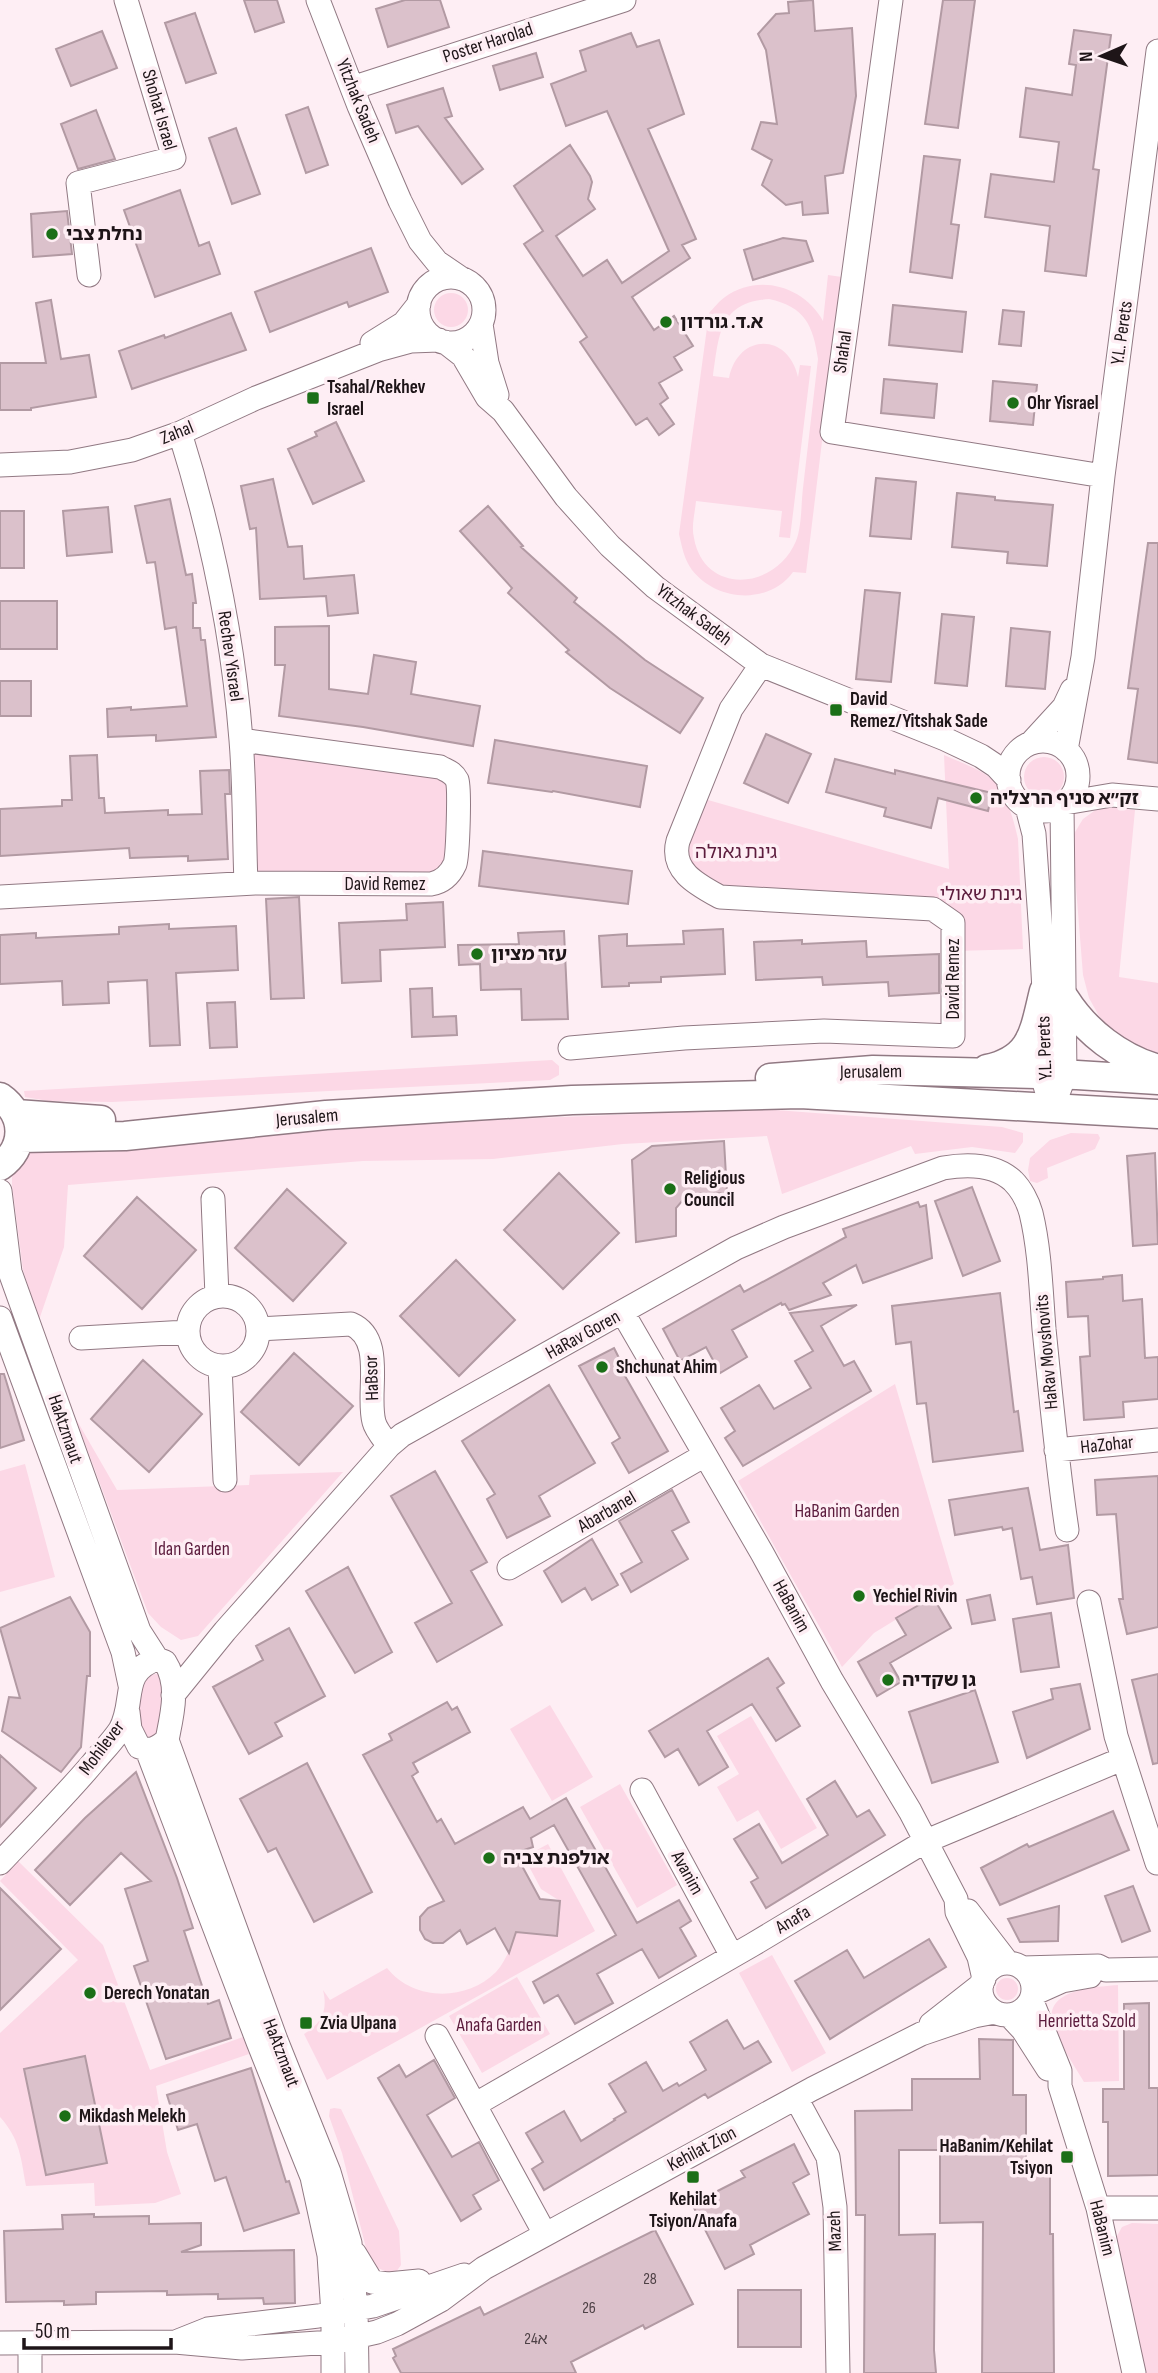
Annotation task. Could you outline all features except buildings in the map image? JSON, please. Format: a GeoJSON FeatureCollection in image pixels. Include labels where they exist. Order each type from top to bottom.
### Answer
{"type":"FeatureCollection","features":[{"type":"Feature","properties":{"kind":"main road"},"geometry":{"type":"LineString","coordinates":[[968,1073],[1012,1062],[1021,1055],[1036,1023],[1054,995],[1092,1034],[1147,1066],[1158,1069]]}},
{"type":"Feature","properties":{"kind":"main road","name":"Jerusalem"},"geometry":{"type":"LineString","coordinates":[[586,1100],[608,1094],[751,1079],[873,1070],[1158,1080]]}},
{"type":"Feature","properties":{"kind":"main road","name":"Jerusalem"},"geometry":{"type":"LineString","coordinates":[[12,1116],[125,1136],[326,1115],[586,1100],[800,1094],[1158,1114]]}},
{"type":"Feature","properties":{"kind":"main road"},"geometry":{"type":"LineString","coordinates":[[0,1166],[16,1150],[12,1116]]}},
{"type":"Feature","properties":{"kind":"street","name":"Shohat Israel"},"geometry":{"type":"LineString","coordinates":[[89,275],[78,183],[174,158],[126,0]]}},
{"type":"Feature","properties":{"kind":"street","name":"Yitzhak Sadeh"},"geometry":{"type":"LineString","coordinates":[[318,0],[352,88],[420,241],[444,267],[463,279]]}},
{"type":"Feature","properties":{"kind":"street","name":"Poster Harolad"},"geometry":{"type":"LineString","coordinates":[[352,88],[597,4],[624,0]]}},
{"type":"Feature","properties":{"kind":"street","name":"Shahal"},"geometry":{"type":"LineString","coordinates":[[891,0],[832,432],[1103,476]]}},
{"type":"Feature","properties":{"kind":"street","name":"Y.L. Perets"},"geometry":{"type":"LineString","coordinates":[[1066,750],[1083,657],[1103,476],[1158,51]]}},
{"type":"Feature","properties":{"kind":"street","name":"Yitzhak Sadeh"},"geometry":{"type":"LineString","coordinates":[[400,201],[421,271],[420,301]]}},
{"type":"Feature","properties":{"kind":"street"},"geometry":{"type":"LineString","coordinates":[[442,278],[463,279],[472,284],[483,302],[481,324],[466,340],[456,343],[442,341],[426,331],[420,321],[420,301],[432,283],[442,278]]}},
{"type":"Feature","properties":{"kind":"street","name":"Zahal"},"geometry":{"type":"LineString","coordinates":[[343,363],[404,323],[420,301]]}},
{"type":"Feature","properties":{"kind":"street","name":"Yitzhak Sadeh"},"geometry":{"type":"LineString","coordinates":[[481,324],[486,363],[502,411]]}},
{"type":"Feature","properties":{"kind":"street","name":"Zahal"},"geometry":{"type":"LineString","coordinates":[[0,465],[69,462],[114,454],[180,433],[256,398],[343,363],[411,341],[442,341]]}},
{"type":"Feature","properties":{"kind":"street","name":"Yitzhak Sadeh"},"geometry":{"type":"LineString","coordinates":[[442,341],[463,356],[487,397],[502,411],[566,497],[610,546],[655,587],[761,665],[945,739],[981,756],[996,766],[1009,780]]}},
{"type":"Feature","properties":{"kind":"street","name":"Rechev Yisrael"},"geometry":{"type":"LineString","coordinates":[[180,433],[198,492],[218,579],[233,666],[241,740],[246,883]]}},
{"type":"Feature","properties":{"kind":"street","name":"Y.L. Perets"},"geometry":{"type":"LineString","coordinates":[[1028,745],[1064,707],[1083,657]]}},
{"type":"Feature","properties":{"kind":"street","name":"David Remez"},"geometry":{"type":"LineString","coordinates":[[570,1048],[684,1038],[824,1031],[953,1036],[953,923],[933,909],[720,897],[695,883],[678,862],[678,841],[732,709],[761,665]]}},
{"type":"Feature","properties":{"kind":"street","name":"Yitzhak Sadeh"},"geometry":{"type":"LineString","coordinates":[[945,739],[982,747],[1028,745]]}},
{"type":"Feature","properties":{"kind":"street","name":"David Remez"},"geometry":{"type":"LineString","coordinates":[[0,897],[246,883],[431,884],[440,883],[455,862],[459,783],[452,773],[440,767],[241,740]]}},
{"type":"Feature","properties":{"kind":"street"},"geometry":{"type":"LineString","coordinates":[[1064,804],[1074,792],[1078,774],[1073,757],[1050,741],[1028,745],[1012,761],[1009,780],[1013,793],[1027,807],[1045,810],[1064,804],[1119,795],[1158,799]]}},
{"type":"Feature","properties":{"kind":"street","name":"Y.L. Perets"},"geometry":{"type":"LineString","coordinates":[[1052,1109],[1054,995],[1064,804]]}},
{"type":"Feature","properties":{"kind":"street","name":"Y.L. Perets"},"geometry":{"type":"LineString","coordinates":[[1027,807],[1034,834],[1054,995]]}},
{"type":"Feature","properties":{"kind":"street","name":"HaRav Goren"},"geometry":{"type":"LineString","coordinates":[[173,1695],[225,1631],[402,1434],[736,1248],[784,1227],[943,1168],[967,1164],[989,1168],[1012,1180]]}},
{"type":"Feature","properties":{"kind":"street","name":"HaRav Movshovits"},"geometry":{"type":"LineString","coordinates":[[1012,1180],[1031,1212],[1067,1531]]}},
{"type":"Feature","properties":{"kind":"street","name":"HaAtzmaut"},"geometry":{"type":"LineString","coordinates":[[0,1191],[10,1272],[139,1631],[173,1678],[173,1695]]}},
{"type":"Feature","properties":{"kind":"street"},"geometry":{"type":"LineString","coordinates":[[213,1199],[217,1296]]}},
{"type":"Feature","properties":{"kind":"street"},"geometry":{"type":"LineString","coordinates":[[217,1296],[242,1301],[250,1309],[258,1329],[251,1353],[230,1366],[207,1363],[197,1356],[190,1345],[187,1332],[193,1312],[200,1304],[217,1296]]}},
{"type":"Feature","properties":{"kind":"street","name":"HaBanim"},"geometry":{"type":"LineString","coordinates":[[623,1313],[832,1681],[910,1811],[956,1899],[965,1906],[1015,1966]]}},
{"type":"Feature","properties":{"kind":"street","name":"HaAtzmaut"},"geometry":{"type":"LineString","coordinates":[[0,1318],[123,1652],[130,1685],[128,1712]]}},
{"type":"Feature","properties":{"kind":"street","name":"HaBsor"},"geometry":{"type":"LineString","coordinates":[[258,1329],[351,1324],[357,1327],[371,1345],[374,1423],[389,1446]]}},
{"type":"Feature","properties":{"kind":"street"},"geometry":{"type":"LineString","coordinates":[[81,1338],[187,1332]]}},
{"type":"Feature","properties":{"kind":"street"},"geometry":{"type":"LineString","coordinates":[[220,1366],[225,1480]]}},
{"type":"Feature","properties":{"kind":"street","name":"HaZohar"},"geometry":{"type":"LineString","coordinates":[[1056,1450],[1158,1440]]}},
{"type":"Feature","properties":{"kind":"street","name":"Abarbanel"},"geometry":{"type":"LineString","coordinates":[[509,1568],[705,1455]]}},
{"type":"Feature","properties":{"kind":"street"},"geometry":{"type":"LineString","coordinates":[[1089,1602],[1122,1759],[1157,1863]]}},
{"type":"Feature","properties":{"kind":"street","name":"HaRav Goren"},"geometry":{"type":"LineString","coordinates":[[130,1685],[139,1667],[225,1631]]}},
{"type":"Feature","properties":{"kind":"street"},"geometry":{"type":"LineString","coordinates":[[128,1712],[130,1729],[151,1746],[173,1695]]}},
{"type":"Feature","properties":{"kind":"street","name":"Mohilever"},"geometry":{"type":"LineString","coordinates":[[0,1863],[75,1784],[119,1731],[128,1712]]}},
{"type":"Feature","properties":{"kind":"street","name":"HaAtzmaut"},"geometry":{"type":"LineString","coordinates":[[151,1746],[329,2172],[350,2243],[358,2337],[357,2373]]}},
{"type":"Feature","properties":{"kind":"street","name":"HaAtzmaut"},"geometry":{"type":"LineString","coordinates":[[151,1746],[258,2042],[312,2177],[328,2255],[332,2373]]}},
{"type":"Feature","properties":{"kind":"street","name":"Mohilever"},"geometry":{"type":"LineString","coordinates":[[75,1784],[109,1760],[151,1746]]}},
{"type":"Feature","properties":{"kind":"street","name":"Anafa"},"geometry":{"type":"LineString","coordinates":[[476,2104],[925,1842],[1122,1759]]}},
{"type":"Feature","properties":{"kind":"street","name":"Avanim"},"geometry":{"type":"LineString","coordinates":[[642,1790],[732,1956]]}},
{"type":"Feature","properties":{"kind":"street","name":"HaBanim"},"geometry":{"type":"LineString","coordinates":[[956,1899],[957,1912],[979,1957],[983,1981]]}},
{"type":"Feature","properties":{"kind":"street"},"geometry":{"type":"LineString","coordinates":[[1015,1966],[1031,1979],[1032,1996]]}},
{"type":"Feature","properties":{"kind":"street"},"geometry":{"type":"LineString","coordinates":[[1106,1970],[1098,1966],[994,1967],[983,1981],[983,1997],[1002,2013],[1022,2010],[1032,1996],[1062,1981],[1096,1975],[1106,1970],[1158,1969]]}},
{"type":"Feature","properties":{"kind":"street","name":"Kehilat Zion"},"geometry":{"type":"LineString","coordinates":[[921,2034],[935,2019],[983,1981]]}},
{"type":"Feature","properties":{"kind":"street","name":"HaBanim"},"geometry":{"type":"LineString","coordinates":[[1032,1996],[1060,2071],[1060,2086]]}},
{"type":"Feature","properties":{"kind":"street","name":"HaBanim"},"geometry":{"type":"LineString","coordinates":[[1002,2013],[1023,2030],[1060,2086],[1098,2208],[1134,2373]]}},
{"type":"Feature","properties":{"kind":"street","name":"Kehilat Zion"},"geometry":{"type":"LineString","coordinates":[[0,2343],[175,2342],[211,2347],[287,2346],[358,2337],[397,2324],[441,2301],[484,2268],[545,2234],[796,2098],[921,2034],[967,2018],[1002,2013]]}},
{"type":"Feature","properties":{"kind":"street"},"geometry":{"type":"LineString","coordinates":[[437,2036],[545,2234]]}},
{"type":"Feature","properties":{"kind":"street","name":"Mazeh"},"geometry":{"type":"LineString","coordinates":[[796,2098],[828,2157],[835,2207],[838,2373]]}},
{"type":"Feature","properties":{"kind":"street"},"geometry":{"type":"LineString","coordinates":[[1098,2208],[1158,2208]]}},
{"type":"Feature","properties":{"kind":"street"},"geometry":{"type":"LineString","coordinates":[[350,2243],[372,2282],[409,2283],[484,2268]]}},
{"type":"Feature","properties":{"kind":"street"},"geometry":{"type":"LineString","coordinates":[[279,2321],[295,2314],[315,2297],[328,2255]]}},
{"type":"Feature","properties":{"kind":"street","name":"Kehilat Zion"},"geometry":{"type":"LineString","coordinates":[[175,2342],[208,2329],[356,2309],[402,2297],[484,2268]]}},
{"type":"Feature","properties":{"kind":"street"},"geometry":{"type":"LineString","coordinates":[[365,2373],[375,2350],[397,2324]]}},
{"type":"Feature","properties":{"kind":"street"},"geometry":{"type":"LineString","coordinates":[[30,2343],[30,2373]]}},
{"type":"Feature","properties":{"kind":"street"},"geometry":{"type":"LineString","coordinates":[[287,2346],[316,2357],[325,2366],[327,2373]]}},
{"type":"Feature","properties":{"kind":"green space"},"geometry":{"type":"Polygon","coordinates":[[[828,275],[842,277],[806,573],[793,572],[783,583],[757,594],[729,593],[715,588],[692,570],[685,557],[679,534],[709,313],[723,299],[738,290],[766,285],[779,287],[804,299],[823,321],[828,275]],[[769,299],[752,301],[740,307],[724,323],[717,347],[713,376],[729,378],[734,363],[742,353],[752,346],[763,344],[784,352],[793,362],[798,377],[800,365],[811,366],[790,538],[779,537],[782,511],[696,501],[693,533],[700,557],[711,570],[725,577],[741,580],[773,570],[786,558],[796,541],[799,529],[818,359],[813,336],[805,319],[781,302],[769,299]]]}},
{"type":"Feature","properties":{"kind":"green space"},"geometry":{"type":"Polygon","coordinates":[[[451,293],[463,298],[468,310],[463,322],[451,327],[439,322],[434,310],[439,298],[451,293]]]}},
{"type":"Feature","properties":{"kind":"green space"},"geometry":{"type":"Polygon","coordinates":[[[247,747],[447,775],[450,859],[439,874],[251,874],[247,747]]]}},
{"type":"Feature","properties":{"kind":"green space"},"geometry":{"type":"Polygon","coordinates":[[[944,755],[990,778],[1001,790],[1008,806],[1018,839],[1023,949],[955,951],[954,922],[721,892],[682,859],[701,798],[949,869],[944,755]]]}},
{"type":"Feature","properties":{"kind":"green space"},"geometry":{"type":"Polygon","coordinates":[[[1044,757],[1058,763],[1064,777],[1058,791],[1044,797],[1030,791],[1024,777],[1030,763],[1044,757]]]}},
{"type":"Feature","properties":{"kind":"green space"},"geometry":{"type":"Polygon","coordinates":[[[1101,806],[1135,810],[1119,977],[1158,983],[1158,1055],[1117,1036],[1099,1016],[1089,998],[1083,975],[1072,837],[1083,819],[1101,806]]]}},
{"type":"Feature","properties":{"kind":"green space"},"geometry":{"type":"Polygon","coordinates":[[[552,1060],[559,1066],[559,1075],[550,1080],[112,1102],[48,1101],[25,1097],[24,1091],[552,1060]]]}},
{"type":"Feature","properties":{"kind":"green space"},"geometry":{"type":"Polygon","coordinates":[[[761,1109],[1002,1127],[1023,1133],[1023,1142],[1015,1153],[972,1147],[915,1154],[911,1146],[782,1194],[767,1136],[623,1144],[493,1159],[363,1161],[68,1185],[64,1247],[39,1320],[23,1270],[12,1185],[12,1164],[31,1149],[137,1146],[417,1123],[761,1109]]]}},
{"type":"Feature","properties":{"kind":"green space"},"geometry":{"type":"Polygon","coordinates":[[[1071,1133],[1098,1134],[1100,1138],[1095,1149],[1047,1168],[1048,1178],[1037,1183],[1030,1181],[1030,1158],[1050,1140],[1071,1133]]]}},
{"type":"Feature","properties":{"kind":"green space","name":"HaBanim Garden"},"geometry":{"type":"Polygon","coordinates":[[[895,1384],[954,1584],[874,1633],[842,1667],[738,1481],[895,1384]]]}},
{"type":"Feature","properties":{"kind":"green space","name":"Idan Garden"},"geometry":{"type":"Polygon","coordinates":[[[76,1419],[117,1490],[249,1485],[250,1475],[343,1472],[198,1636],[181,1640],[161,1627],[148,1613],[76,1419]]]}},
{"type":"Feature","properties":{"kind":"green space"},"geometry":{"type":"Polygon","coordinates":[[[25,1464],[55,1577],[0,1592],[0,1471],[25,1464]]]}},
{"type":"Feature","properties":{"kind":"green space"},"geometry":{"type":"Polygon","coordinates":[[[148,1675],[160,1675],[162,1683],[162,1716],[154,1738],[146,1739],[140,1723],[140,1699],[148,1675]]]}},
{"type":"Feature","properties":{"kind":"green space"},"geometry":{"type":"Polygon","coordinates":[[[550,1705],[593,1777],[552,1801],[510,1729],[550,1705]]]}},
{"type":"Feature","properties":{"kind":"green space"},"geometry":{"type":"Polygon","coordinates":[[[751,1716],[817,1828],[781,1849],[758,1810],[737,1822],[717,1787],[739,1774],[717,1736],[751,1716]]]}},
{"type":"Feature","properties":{"kind":"green space"},"geometry":{"type":"Polygon","coordinates":[[[620,1784],[677,1885],[637,1908],[580,1807],[620,1784]]]}},
{"type":"Feature","properties":{"kind":"green space"},"geometry":{"type":"Polygon","coordinates":[[[548,1844],[595,1931],[327,2080],[304,2034],[315,2026],[322,2016],[325,2004],[323,1990],[330,2000],[387,1968],[411,1987],[425,1992],[455,1993],[484,1982],[496,1972],[516,1932],[557,1936],[560,1901],[541,1889],[524,1857],[548,1844]]]}},
{"type":"Feature","properties":{"kind":"green space"},"geometry":{"type":"Polygon","coordinates":[[[18,1861],[103,1945],[150,2070],[243,2037],[249,2054],[156,2086],[167,2152],[181,2194],[155,2203],[95,2206],[94,2183],[26,2186],[16,2141],[0,2117],[0,2033],[78,1960],[0,1881],[18,1861]],[[85,2057],[24,2069],[46,2175],[107,2162],[85,2057]]]}},
{"type":"Feature","properties":{"kind":"green space"},"geometry":{"type":"Polygon","coordinates":[[[772,1955],[826,2053],[792,2072],[739,1973],[772,1955]]]}},
{"type":"Feature","properties":{"kind":"green space","name":"Anafa Garden"},"geometry":{"type":"Polygon","coordinates":[[[517,1977],[550,2034],[482,2073],[449,2016],[517,1977]]]}},
{"type":"Feature","properties":{"kind":"green space"},"geometry":{"type":"Polygon","coordinates":[[[1007,1978],[1015,1981],[1018,1989],[1015,1997],[1007,2000],[999,1997],[996,1989],[999,1981],[1007,1978]]]}},
{"type":"Feature","properties":{"kind":"green space","name":"Henrietta Szold"},"geometry":{"type":"Polygon","coordinates":[[[1118,1985],[1119,2081],[1084,2082],[1058,2038],[1052,2012],[1056,2003],[1074,1992],[1118,1985]]]}},
{"type":"Feature","properties":{"kind":"green space"},"geometry":{"type":"Polygon","coordinates":[[[330,2109],[341,2109],[399,2231],[401,2265],[396,2272],[378,2268],[367,2252],[342,2153],[329,2116],[330,2109]]]}},
{"type":"Feature","properties":{"kind":"green space"},"geometry":{"type":"Polygon","coordinates":[[[1132,2223],[1158,2224],[1158,2373],[1141,2373],[1116,2238],[1122,2227],[1132,2223]]]}},
{"type":"Feature","properties":{"kind":"place","name":"נחלת צבי"},"geometry":{"type":"Point","coordinates":[52,234]}},
{"type":"Feature","properties":{"kind":"place","name":"א.ד. גורדון"},"geometry":{"type":"Point","coordinates":[666,322]}},
{"type":"Feature","properties":{"kind":"place","name":"Tsahal/Rekhev Israel"},"geometry":{"type":"Point","coordinates":[313,398]}},
{"type":"Feature","properties":{"kind":"place","name":"Ohr Yisrael"},"geometry":{"type":"Point","coordinates":[1013,403]}},
{"type":"Feature","properties":{"kind":"place","name":"David Remez/Yitshak Sade"},"geometry":{"type":"Point","coordinates":[836,710]}},
{"type":"Feature","properties":{"kind":"place","name":"זק״א סניף הרצליה"},"geometry":{"type":"Point","coordinates":[976,798]}},
{"type":"Feature","properties":{"kind":"place","name":"עזר מציון"},"geometry":{"type":"Point","coordinates":[477,954]}},
{"type":"Feature","properties":{"kind":"place","name":"Religious Council"},"geometry":{"type":"Point","coordinates":[670,1189]}},
{"type":"Feature","properties":{"kind":"place","name":"Shchunat Ahim"},"geometry":{"type":"Point","coordinates":[602,1367]}},
{"type":"Feature","properties":{"kind":"place","name":"Yechiel Rivin"},"geometry":{"type":"Point","coordinates":[859,1596]}},
{"type":"Feature","properties":{"kind":"place","name":"גן שקדיה"},"geometry":{"type":"Point","coordinates":[888,1680]}},
{"type":"Feature","properties":{"kind":"place","name":"אולפנת צביה"},"geometry":{"type":"Point","coordinates":[489,1858]}},
{"type":"Feature","properties":{"kind":"place","name":"Derech Yonatan"},"geometry":{"type":"Point","coordinates":[90,1993]}},
{"type":"Feature","properties":{"kind":"place","name":"Zvia Ulpana"},"geometry":{"type":"Point","coordinates":[306,2023]}},
{"type":"Feature","properties":{"kind":"place","name":"Mikdash Melekh"},"geometry":{"type":"Point","coordinates":[65,2116]}},
{"type":"Feature","properties":{"kind":"place","name":"HaBanim/Kehilat Tsiyon"},"geometry":{"type":"Point","coordinates":[1067,2157]}},
{"type":"Feature","properties":{"kind":"place","name":"Kehilat Tsiyon/Anafa"},"geometry":{"type":"Point","coordinates":[693,2177]}},
{"type":"Feature","properties":{"kind":"park label","name":"גינת גאולה"},"geometry":{"type":"Point","coordinates":[736,852]}},
{"type":"Feature","properties":{"kind":"park label","name":"גינת שאולי"},"geometry":{"type":"Point","coordinates":[981,894]}}]}
